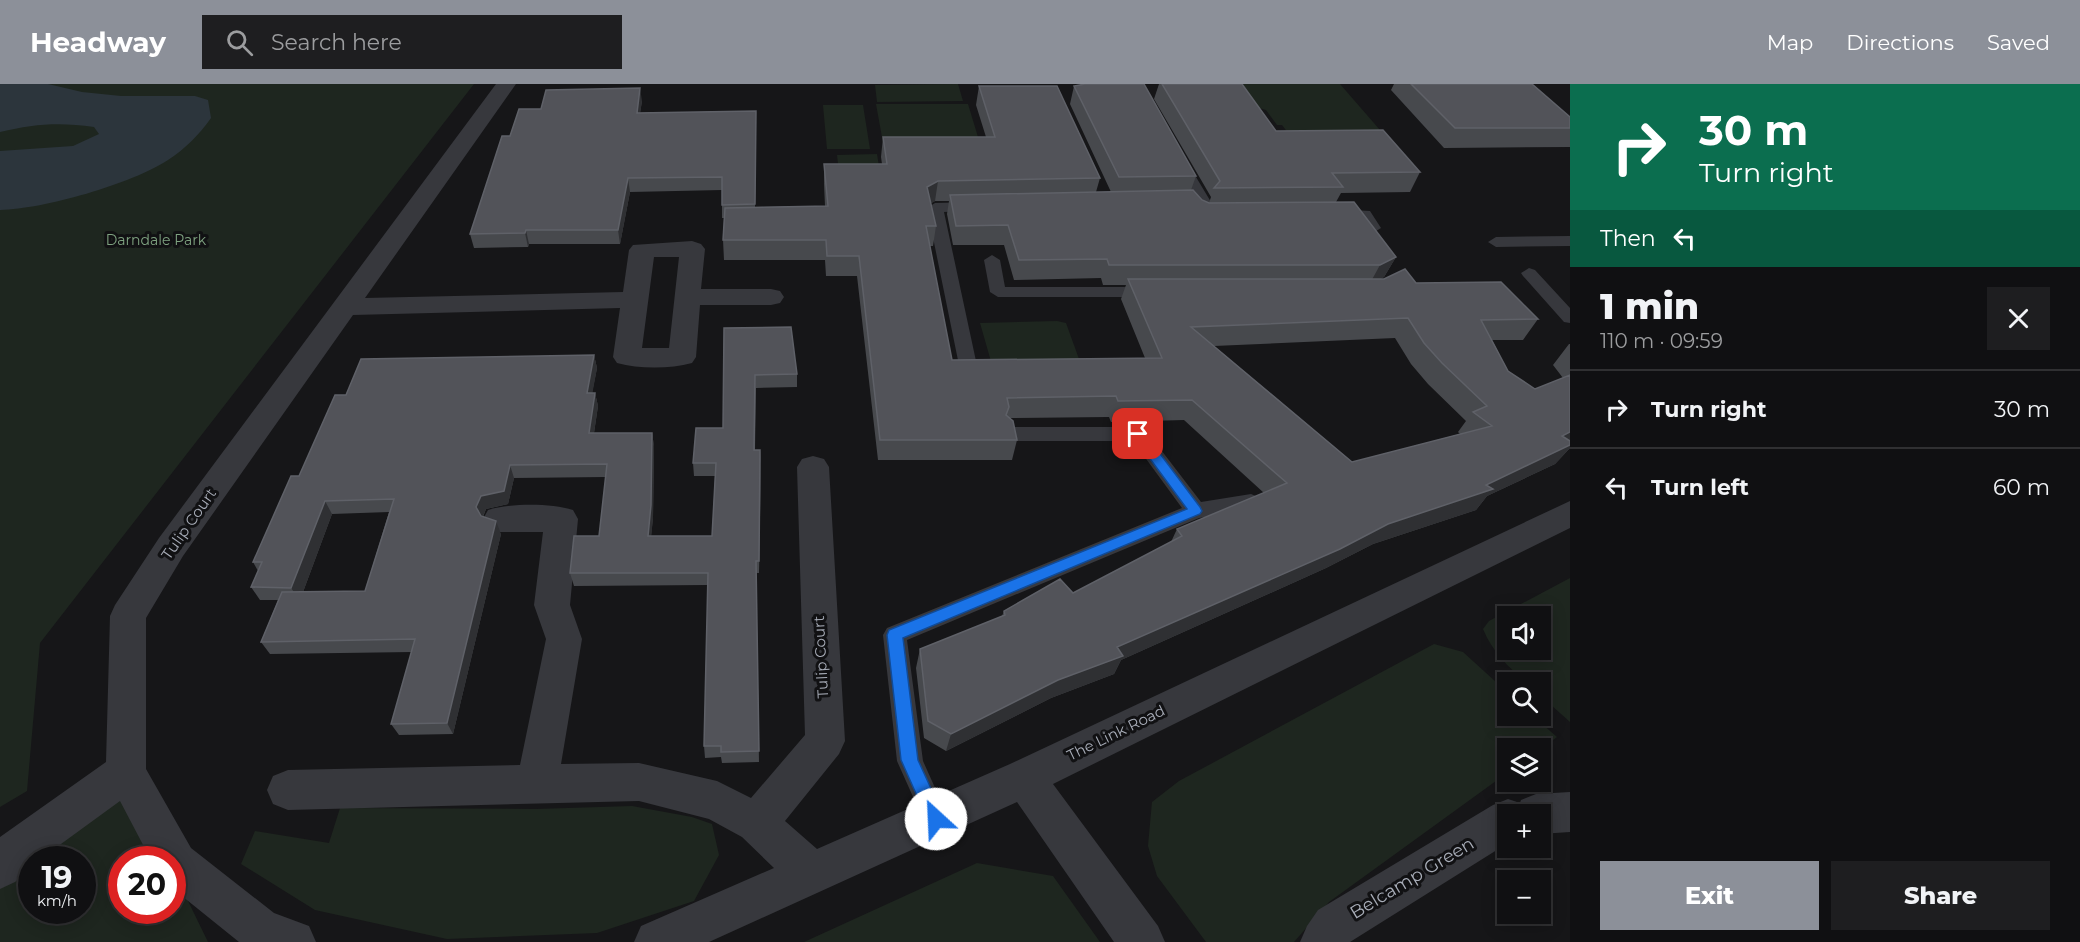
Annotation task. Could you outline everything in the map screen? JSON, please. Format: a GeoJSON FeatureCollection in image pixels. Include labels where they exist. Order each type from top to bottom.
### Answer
{"type":"FeatureCollection","features":[{"type":"Feature","properties":{"kind":"street","name":"Tulip Court"},"geometry":{"type":"LineString","coordinates":[[126,772],[128,616],[171,547],[506,84]]}},
{"type":"Feature","properties":{"kind":"street"},"geometry":{"type":"LineString","coordinates":[[692,249],[687,297],[682,357],[627,357],[642,250],[692,249]]}},
{"type":"Feature","properties":{"kind":"street"},"geometry":{"type":"LineString","coordinates":[[687,297],[771,297]]}},
{"type":"Feature","properties":{"kind":"street"},"geometry":{"type":"LineString","coordinates":[[343,307],[635,300]]}},
{"type":"Feature","properties":{"kind":"street","name":"Tulip Court"},"geometry":{"type":"LineString","coordinates":[[757,823],[825,741],[813,467]]}},
{"type":"Feature","properties":{"kind":"street","name":"The Link Road"},"geometry":{"type":"LineString","coordinates":[[657,942],[1024,778],[1570,513]]}},
{"type":"Feature","properties":{"kind":"street"},"geometry":{"type":"LineString","coordinates":[[500,519],[561,519],[552,605],[564,639],[537,784]]}},
{"type":"Feature","properties":{"kind":"street"},"geometry":{"type":"LineString","coordinates":[[0,867],[22,846],[126,772],[176,863],[261,930],[293,942]]}},
{"type":"Feature","properties":{"kind":"street"},"geometry":{"type":"LineString","coordinates":[[1024,778],[1142,942]]}},
{"type":"Feature","properties":{"kind":"street"},"geometry":{"type":"LineString","coordinates":[[288,790],[639,782],[717,801],[757,823],[812,874]]}},
{"type":"Feature","properties":{"kind":"street"},"geometry":{"type":"LineString","coordinates":[[1551,813],[1570,812]]}},
{"type":"Feature","properties":{"kind":"street","name":"Belcamp Green"},"geometry":{"type":"LineString","coordinates":[[1323,942],[1334,926],[1497,826]]}},
{"type":"Feature","properties":{"kind":"lane"},"geometry":{"type":"LineString","coordinates":[[1167,203],[1203,202],[1175,153]]}},
{"type":"Feature","properties":{"kind":"lane"},"geometry":{"type":"LineString","coordinates":[[1191,202],[1202,215],[1214,214]]}},
{"type":"Feature","properties":{"kind":"lane"},"geometry":{"type":"LineString","coordinates":[[970,375],[935,208],[993,206]]}},
{"type":"Feature","properties":{"kind":"lane"},"geometry":{"type":"LineString","coordinates":[[1318,214],[1365,214],[1373,228]]}},
{"type":"Feature","properties":{"kind":"lane"},"geometry":{"type":"LineString","coordinates":[[1496,242],[1570,241]]}},
{"type":"Feature","properties":{"kind":"lane"},"geometry":{"type":"LineString","coordinates":[[992,260],[998,292],[1162,292]]}},
{"type":"Feature","properties":{"kind":"lane"},"geometry":{"type":"LineString","coordinates":[[1529,273],[1570,318]]}},
{"type":"Feature","properties":{"kind":"lane"},"geometry":{"type":"LineString","coordinates":[[1013,434],[1138,434],[1196,511]]}},
{"type":"Feature","properties":{"kind":"lane"},"geometry":{"type":"LineString","coordinates":[[936,819],[910,760],[895,635],[1196,511],[1251,502]]}},
{"type":"Feature","properties":{"kind":"green space","name":"Darndale Park"},"geometry":{"type":"Polygon","coordinates":[[[0,84],[474,84],[40,643],[27,791],[0,807],[0,84]]]}},
{"type":"Feature","properties":{"kind":"green space"},"geometry":{"type":"Polygon","coordinates":[[[958,84],[963,101],[877,102],[875,85],[958,84]]]}},
{"type":"Feature","properties":{"kind":"green space"},"geometry":{"type":"Polygon","coordinates":[[[1227,84],[1340,84],[1393,145],[1298,146],[1282,125],[1277,125],[1266,110],[1239,102],[1227,84]]]}},
{"type":"Feature","properties":{"kind":"green space"},"geometry":{"type":"Polygon","coordinates":[[[876,104],[968,104],[981,147],[884,148],[876,104]]]}},
{"type":"Feature","properties":{"kind":"green space"},"geometry":{"type":"Polygon","coordinates":[[[823,105],[863,105],[870,149],[827,149],[823,105]]]}},
{"type":"Feature","properties":{"kind":"green space"},"geometry":{"type":"Polygon","coordinates":[[[877,154],[884,197],[842,198],[837,155],[877,154]]]}},
{"type":"Feature","properties":{"kind":"green space"},"geometry":{"type":"Polygon","coordinates":[[[1057,321],[1066,323],[1083,370],[994,372],[980,323],[1057,321]]]}},
{"type":"Feature","properties":{"kind":"green space"},"geometry":{"type":"Polygon","coordinates":[[[1570,578],[1570,722],[1551,705],[1551,672],[1515,672],[1503,660],[1551,660],[1551,606],[1517,606],[1570,578]]]}},
{"type":"Feature","properties":{"kind":"green space"},"geometry":{"type":"Polygon","coordinates":[[[1497,617],[1497,652],[1491,644],[1483,629],[1489,621],[1497,617]]]}},
{"type":"Feature","properties":{"kind":"green space"},"geometry":{"type":"Polygon","coordinates":[[[1434,644],[1463,652],[1497,683],[1497,726],[1544,726],[1557,737],[1551,742],[1551,738],[1497,738],[1497,780],[1329,902],[1294,942],[1206,942],[1157,876],[1148,846],[1152,802],[1179,781],[1434,644]]]}},
{"type":"Feature","properties":{"kind":"green space"},"geometry":{"type":"Polygon","coordinates":[[[125,773],[161,846],[108,846],[108,924],[186,924],[186,897],[208,942],[0,942],[0,867],[18,853],[18,924],[96,924],[96,846],[28,846],[125,773]]]}},
{"type":"Feature","properties":{"kind":"green space"},"geometry":{"type":"Polygon","coordinates":[[[632,806],[692,817],[712,824],[719,855],[694,901],[597,933],[447,939],[315,910],[241,864],[255,831],[329,843],[340,808],[536,809],[632,806]]]}},
{"type":"Feature","properties":{"kind":"green space"},"geometry":{"type":"Polygon","coordinates":[[[977,863],[1053,876],[1100,942],[804,942],[977,863]]]}},
{"type":"Feature","properties":{"kind":"shaded area"},"geometry":{"type":"Polygon","coordinates":[[[0,84],[48,84],[82,92],[121,96],[195,96],[208,100],[211,118],[202,130],[174,156],[132,178],[63,200],[18,209],[0,210],[0,151],[73,146],[99,134],[94,127],[58,124],[0,132],[0,84]]]}},
{"type":"Feature","properties":{"kind":"building"},"geometry":{"type":"Polygon","coordinates":[[[1144,84],[1196,176],[1119,177],[1074,86],[1144,84]]]}},
{"type":"Feature","properties":{"kind":"building"},"geometry":{"type":"Polygon","coordinates":[[[1162,84],[1242,84],[1276,131],[1383,130],[1420,172],[1332,173],[1343,187],[1214,188],[1220,181],[1162,84]]]}},
{"type":"Feature","properties":{"kind":"building"},"geometry":{"type":"Polygon","coordinates":[[[1411,84],[1532,84],[1570,117],[1570,128],[1455,128],[1411,84]]]}},
{"type":"Feature","properties":{"kind":"building"},"geometry":{"type":"Polygon","coordinates":[[[979,86],[1057,86],[1100,178],[938,181],[927,187],[936,226],[926,226],[952,360],[1162,358],[1128,279],[1384,279],[1405,269],[1416,283],[1501,282],[1538,319],[1481,320],[1508,371],[1535,389],[1570,375],[1570,432],[1562,436],[1570,441],[1570,445],[1486,485],[1493,489],[1388,524],[1340,549],[1117,647],[1123,656],[1058,680],[951,734],[928,721],[920,649],[1005,615],[1004,611],[1060,579],[1073,593],[1182,536],[1177,529],[1287,483],[1192,400],[1118,401],[1116,396],[1007,398],[1009,407],[1006,415],[1013,421],[1017,440],[880,440],[859,256],[827,256],[826,240],[723,240],[725,208],[828,206],[824,164],[887,164],[883,137],[995,137],[979,86]],[[1408,318],[1191,327],[1352,462],[1492,426],[1473,412],[1487,406],[1424,343],[1408,318]]]}},
{"type":"Feature","properties":{"kind":"building"},"geometry":{"type":"Polygon","coordinates":[[[640,88],[637,113],[756,111],[755,204],[722,205],[722,177],[628,178],[618,230],[526,230],[525,233],[470,234],[502,136],[510,136],[519,109],[541,109],[546,90],[640,88]]]}},
{"type":"Feature","properties":{"kind":"building"},"geometry":{"type":"Polygon","coordinates":[[[1193,190],[1202,200],[1209,203],[1354,202],[1396,257],[1380,265],[1109,265],[1107,259],[1019,260],[1008,225],[956,226],[950,195],[1193,190]]]}},
{"type":"Feature","properties":{"kind":"building"},"geometry":{"type":"Polygon","coordinates":[[[791,327],[797,374],[755,375],[754,450],[760,450],[759,561],[756,561],[759,751],[721,752],[721,746],[704,746],[708,573],[570,573],[574,536],[599,536],[607,464],[510,465],[504,491],[481,496],[476,507],[481,516],[496,521],[447,723],[391,724],[415,639],[261,642],[282,592],[365,591],[394,499],[325,501],[291,588],[251,587],[262,562],[253,562],[291,476],[299,476],[335,395],[346,395],[361,359],[594,355],[587,393],[595,393],[589,433],[652,433],[648,536],[712,536],[716,463],[693,463],[696,428],[723,428],[724,328],[791,327]]]}},
{"type":"Feature","properties":{"kind":"route"},"geometry":{"type":"LineString","coordinates":[[936,819],[910,760],[895,635],[1196,511],[1138,434]]}}]}
